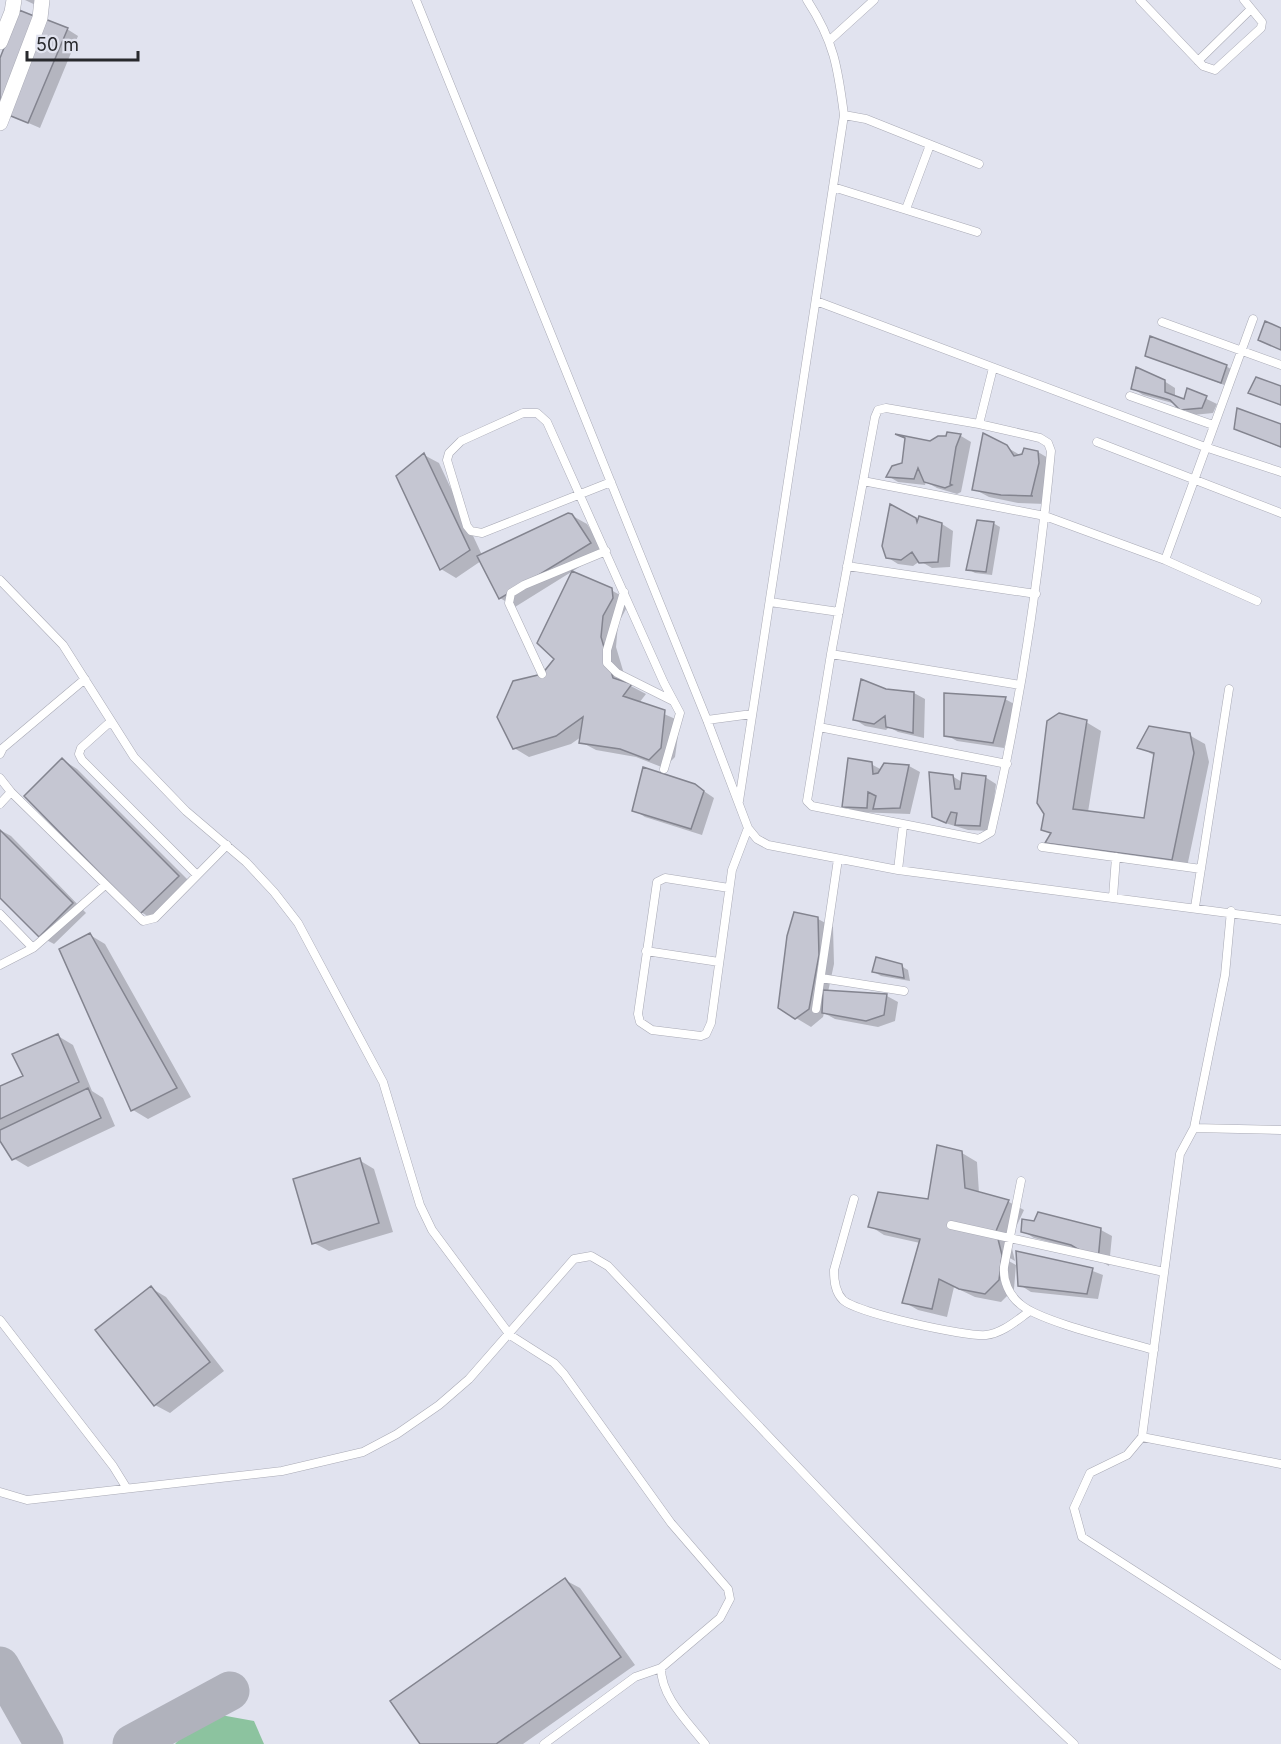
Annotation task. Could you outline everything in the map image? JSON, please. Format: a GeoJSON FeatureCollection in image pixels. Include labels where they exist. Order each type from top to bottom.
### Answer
{"type":"FeatureCollection","features":[{"type":"Feature","properties":{"kind":"street"},"geometry":{"type":"LineString","coordinates":[[0,42],[12,12],[14,0]]}},
{"type":"Feature","properties":{"kind":"street"},"geometry":{"type":"LineString","coordinates":[[0,123],[40,18],[42,0]]}},
{"type":"Feature","properties":{"kind":"lane"},"geometry":{"type":"LineString","coordinates":[[416,0],[707,720],[748,828],[757,839],[768,845],[898,870],[1231,911],[1281,920]]}},
{"type":"Feature","properties":{"kind":"lane"},"geometry":{"type":"LineString","coordinates":[[739,802],[844,115],[837,64],[830,40],[807,0]]}},
{"type":"Feature","properties":{"kind":"lane"},"geometry":{"type":"LineString","coordinates":[[830,40],[874,0]]}},
{"type":"Feature","properties":{"kind":"lane"},"geometry":{"type":"LineString","coordinates":[[1140,0],[1198,61],[1209,69],[1221,68],[1261,28],[1262,22],[1244,0]]}},
{"type":"Feature","properties":{"kind":"lane"},"geometry":{"type":"LineString","coordinates":[[1198,61],[1251,9]]}},
{"type":"Feature","properties":{"kind":"lane"},"geometry":{"type":"LineString","coordinates":[[844,115],[866,119],[979,164]]}},
{"type":"Feature","properties":{"kind":"lane"},"geometry":{"type":"LineString","coordinates":[[906,209],[930,145]]}},
{"type":"Feature","properties":{"kind":"lane"},"geometry":{"type":"LineString","coordinates":[[833,187],[977,232]]}},
{"type":"Feature","properties":{"kind":"lane"},"geometry":{"type":"LineString","coordinates":[[816,301],[1205,447],[1281,472]]}},
{"type":"Feature","properties":{"kind":"lane"},"geometry":{"type":"LineString","coordinates":[[1166,560],[1252,319]]}},
{"type":"Feature","properties":{"kind":"lane"},"geometry":{"type":"LineString","coordinates":[[1162,322],[1281,365]]}},
{"type":"Feature","properties":{"kind":"lane"},"geometry":{"type":"LineString","coordinates":[[979,424],[993,368]]}},
{"type":"Feature","properties":{"kind":"lane"},"geometry":{"type":"LineString","coordinates":[[1130,396],[1213,425]]}},
{"type":"Feature","properties":{"kind":"lane"},"geometry":{"type":"LineString","coordinates":[[886,408],[979,424],[1040,438],[1048,443],[1051,451],[1036,594],[1007,764],[991,832],[986,837],[979,839],[903,826],[812,806],[807,801],[863,480],[874,417],[878,410],[886,408]]}},
{"type":"Feature","properties":{"kind":"lane"},"geometry":{"type":"LineString","coordinates":[[611,482],[580,493],[476,534],[467,526],[447,460],[461,441],[523,413],[537,413],[547,422],[580,493],[624,592],[675,702],[680,718],[664,769]]}},
{"type":"Feature","properties":{"kind":"lane"},"geometry":{"type":"LineString","coordinates":[[1097,442],[1281,513]]}},
{"type":"Feature","properties":{"kind":"lane"},"geometry":{"type":"LineString","coordinates":[[863,480],[1045,516],[1166,560],[1257,600]]}},
{"type":"Feature","properties":{"kind":"lane"},"geometry":{"type":"LineString","coordinates":[[542,674],[509,603],[511,593],[524,585],[606,551]]}},
{"type":"Feature","properties":{"kind":"lane"},"geometry":{"type":"LineString","coordinates":[[847,566],[1036,594]]}},
{"type":"Feature","properties":{"kind":"lane"},"geometry":{"type":"LineString","coordinates":[[0,580],[63,645],[134,758],[158,784],[227,845],[274,892],[298,923],[382,1082],[420,1205],[432,1230],[510,1335],[554,1363],[671,1523],[728,1589],[730,1599],[720,1618],[661,1668],[635,1677],[544,1744]]}},
{"type":"Feature","properties":{"kind":"lane"},"geometry":{"type":"LineString","coordinates":[[624,592],[607,650],[607,663],[617,673],[675,702]]}},
{"type":"Feature","properties":{"kind":"lane"},"geometry":{"type":"LineString","coordinates":[[770,602],[839,612]]}},
{"type":"Feature","properties":{"kind":"lane"},"geometry":{"type":"LineString","coordinates":[[831,654],[1020,685]]}},
{"type":"Feature","properties":{"kind":"lane"},"geometry":{"type":"LineString","coordinates":[[0,754],[85,679]]}},
{"type":"Feature","properties":{"kind":"lane"},"geometry":{"type":"LineString","coordinates":[[1195,907],[1229,689]]}},
{"type":"Feature","properties":{"kind":"lane"},"geometry":{"type":"LineString","coordinates":[[707,720],[752,714]]}},
{"type":"Feature","properties":{"kind":"lane"},"geometry":{"type":"LineString","coordinates":[[110,722],[81,748],[82,760],[197,875]]}},
{"type":"Feature","properties":{"kind":"lane"},"geometry":{"type":"LineString","coordinates":[[819,727],[1007,764]]}},
{"type":"Feature","properties":{"kind":"lane"},"geometry":{"type":"LineString","coordinates":[[0,778],[11,792],[139,919],[150,921],[227,845]]}},
{"type":"Feature","properties":{"kind":"lane"},"geometry":{"type":"LineString","coordinates":[[0,804],[11,792]]}},
{"type":"Feature","properties":{"kind":"lane"},"geometry":{"type":"LineString","coordinates":[[898,870],[903,826]]}},
{"type":"Feature","properties":{"kind":"lane"},"geometry":{"type":"LineString","coordinates":[[729,888],[661,878],[655,887],[638,1014],[640,1022],[652,1030],[701,1036],[706,1034],[711,1023],[735,855],[748,828]]}},
{"type":"Feature","properties":{"kind":"lane"},"geometry":{"type":"LineString","coordinates":[[1041,847],[1201,869]]}},
{"type":"Feature","properties":{"kind":"lane"},"geometry":{"type":"LineString","coordinates":[[1113,897],[1116,857]]}},
{"type":"Feature","properties":{"kind":"lane"},"geometry":{"type":"LineString","coordinates":[[816,1008],[838,859]]}},
{"type":"Feature","properties":{"kind":"lane"},"geometry":{"type":"LineString","coordinates":[[0,965],[33,948],[105,885]]}},
{"type":"Feature","properties":{"kind":"lane"},"geometry":{"type":"LineString","coordinates":[[1231,911],[1225,975],[1194,1128],[1180,1154],[1142,1437],[1127,1455],[1090,1473],[1074,1508],[1082,1538],[1281,1665]]}},
{"type":"Feature","properties":{"kind":"lane"},"geometry":{"type":"LineString","coordinates":[[0,914],[33,948]]}},
{"type":"Feature","properties":{"kind":"lane"},"geometry":{"type":"LineString","coordinates":[[646,951],[719,962]]}},
{"type":"Feature","properties":{"kind":"lane"},"geometry":{"type":"LineString","coordinates":[[820,978],[904,991]]}},
{"type":"Feature","properties":{"kind":"lane"},"geometry":{"type":"LineString","coordinates":[[1194,1128],[1281,1130]]}},
{"type":"Feature","properties":{"kind":"lane"},"geometry":{"type":"LineString","coordinates":[[1021,1181],[1003,1279],[1014,1298],[1030,1311],[1154,1350]]}},
{"type":"Feature","properties":{"kind":"lane"},"geometry":{"type":"LineString","coordinates":[[854,1200],[834,1270],[834,1281],[844,1300],[856,1308],[896,1319],[977,1335],[1000,1331],[1030,1311]]}},
{"type":"Feature","properties":{"kind":"lane"},"geometry":{"type":"LineString","coordinates":[[951,1224],[1009,1239],[1164,1272]]}},
{"type":"Feature","properties":{"kind":"lane"},"geometry":{"type":"LineString","coordinates":[[0,1492],[27,1500],[282,1471],[363,1452],[397,1434],[439,1405],[469,1379],[510,1335],[574,1259],[582,1256],[600,1259],[898,1573],[968,1644],[1074,1744]]}},
{"type":"Feature","properties":{"kind":"lane"},"geometry":{"type":"LineString","coordinates":[[0,1320],[113,1466],[126,1487]]}},
{"type":"Feature","properties":{"kind":"lane"},"geometry":{"type":"LineString","coordinates":[[1142,1437],[1281,1464]]}},
{"type":"Feature","properties":{"kind":"lane"},"geometry":{"type":"LineString","coordinates":[[661,1668],[661,1676],[668,1694],[705,1744]]}},
{"type":"Feature","properties":{"kind":"green space"},"geometry":{"type":"Polygon","coordinates":[[[204,1712],[254,1721],[264,1744],[175,1744],[204,1712]]]}},
{"type":"Feature","properties":{"kind":"building"},"geometry":{"type":"Polygon","coordinates":[[[19,10],[34,16],[0,106],[0,58],[19,10]]]}},
{"type":"Feature","properties":{"kind":"building"},"geometry":{"type":"Polygon","coordinates":[[[45,19],[68,28],[28,123],[6,114],[45,19]]]}},
{"type":"Feature","properties":{"kind":"building"},"geometry":{"type":"Polygon","coordinates":[[[1265,321],[1281,328],[1281,350],[1258,340],[1265,321]]]}},
{"type":"Feature","properties":{"kind":"building"},"geometry":{"type":"Polygon","coordinates":[[[1150,336],[1227,365],[1221,383],[1145,356],[1150,336]]]}},
{"type":"Feature","properties":{"kind":"building"},"geometry":{"type":"Polygon","coordinates":[[[1136,367],[1165,380],[1165,392],[1184,399],[1187,388],[1207,396],[1202,408],[1180,410],[1170,400],[1131,389],[1136,367]]]}},
{"type":"Feature","properties":{"kind":"building"},"geometry":{"type":"Polygon","coordinates":[[[1256,377],[1281,386],[1281,405],[1248,393],[1256,377]]]}},
{"type":"Feature","properties":{"kind":"building"},"geometry":{"type":"Polygon","coordinates":[[[1237,408],[1281,424],[1281,447],[1234,429],[1237,408]]]}},
{"type":"Feature","properties":{"kind":"building"},"geometry":{"type":"Polygon","coordinates":[[[947,432],[961,434],[956,447],[950,484],[952,485],[945,488],[924,482],[918,468],[914,479],[886,477],[892,466],[902,463],[905,438],[895,434],[930,441],[938,436],[946,436],[947,432]]]}},
{"type":"Feature","properties":{"kind":"building"},"geometry":{"type":"Polygon","coordinates":[[[983,433],[1007,445],[1014,456],[1022,454],[1024,448],[1038,451],[1039,463],[1031,496],[1001,495],[972,490],[983,433]]]}},
{"type":"Feature","properties":{"kind":"building"},"geometry":{"type":"Polygon","coordinates":[[[424,453],[470,550],[440,570],[396,476],[424,453]]]}},
{"type":"Feature","properties":{"kind":"building"},"geometry":{"type":"Polygon","coordinates":[[[890,504],[916,518],[917,522],[919,516],[942,523],[938,562],[919,563],[912,552],[901,560],[886,558],[882,546],[890,504]]]}},
{"type":"Feature","properties":{"kind":"building"},"geometry":{"type":"Polygon","coordinates":[[[568,513],[572,514],[591,543],[499,599],[477,556],[568,513]]]}},
{"type":"Feature","properties":{"kind":"building"},"geometry":{"type":"Polygon","coordinates":[[[977,520],[994,522],[986,572],[966,570],[977,520]]]}},
{"type":"Feature","properties":{"kind":"building"},"geometry":{"type":"Polygon","coordinates":[[[572,571],[612,588],[613,598],[603,616],[601,637],[613,678],[632,684],[623,696],[665,710],[661,748],[649,760],[620,749],[579,743],[583,717],[556,736],[513,749],[497,717],[513,681],[542,674],[554,659],[537,643],[572,571]]]}},
{"type":"Feature","properties":{"kind":"building"},"geometry":{"type":"Polygon","coordinates":[[[861,679],[886,689],[914,692],[913,733],[886,727],[885,716],[874,724],[853,720],[861,679]]]}},
{"type":"Feature","properties":{"kind":"building"},"geometry":{"type":"Polygon","coordinates":[[[944,693],[1006,697],[993,743],[944,736],[944,693]]]}},
{"type":"Feature","properties":{"kind":"building"},"geometry":{"type":"Polygon","coordinates":[[[1059,713],[1087,720],[1073,809],[1144,818],[1154,753],[1137,748],[1149,726],[1190,733],[1194,753],[1172,860],[1045,843],[1051,833],[1041,830],[1044,814],[1037,803],[1047,721],[1059,713]]]}},
{"type":"Feature","properties":{"kind":"building"},"geometry":{"type":"Polygon","coordinates":[[[62,758],[179,876],[140,914],[24,796],[62,758]]]}},
{"type":"Feature","properties":{"kind":"building"},"geometry":{"type":"Polygon","coordinates":[[[848,758],[872,762],[873,774],[878,773],[884,763],[909,765],[900,808],[873,809],[876,796],[868,792],[867,808],[842,807],[848,758]]]}},
{"type":"Feature","properties":{"kind":"building"},"geometry":{"type":"Polygon","coordinates":[[[643,767],[695,784],[704,791],[691,829],[632,811],[643,767]]]}},
{"type":"Feature","properties":{"kind":"building"},"geometry":{"type":"Polygon","coordinates":[[[929,772],[953,775],[955,789],[960,789],[962,773],[986,776],[980,826],[955,825],[957,813],[951,812],[946,823],[932,817],[929,772]]]}},
{"type":"Feature","properties":{"kind":"building"},"geometry":{"type":"Polygon","coordinates":[[[0,830],[73,903],[39,937],[0,898],[0,830]]]}},
{"type":"Feature","properties":{"kind":"building"},"geometry":{"type":"Polygon","coordinates":[[[794,912],[818,917],[819,955],[809,1009],[795,1019],[778,1008],[787,936],[794,912]]]}},
{"type":"Feature","properties":{"kind":"building"},"geometry":{"type":"Polygon","coordinates":[[[90,933],[177,1088],[131,1111],[59,949],[90,933]]]}},
{"type":"Feature","properties":{"kind":"building"},"geometry":{"type":"Polygon","coordinates":[[[876,957],[902,964],[904,978],[872,972],[876,957]]]}},
{"type":"Feature","properties":{"kind":"building"},"geometry":{"type":"Polygon","coordinates":[[[823,990],[887,994],[884,1015],[866,1021],[822,1013],[823,990]]]}},
{"type":"Feature","properties":{"kind":"building"},"geometry":{"type":"Polygon","coordinates":[[[58,1034],[79,1082],[0,1119],[0,1086],[23,1076],[12,1054],[58,1034]]]}},
{"type":"Feature","properties":{"kind":"building"},"geometry":{"type":"Polygon","coordinates":[[[88,1088],[101,1118],[12,1160],[0,1141],[0,1130],[88,1088]]]}},
{"type":"Feature","properties":{"kind":"building"},"geometry":{"type":"Polygon","coordinates":[[[937,1145],[962,1151],[965,1188],[1009,1200],[996,1231],[1002,1255],[999,1280],[985,1294],[959,1289],[939,1279],[932,1309],[902,1303],[920,1239],[868,1227],[878,1192],[928,1199],[937,1145]]]}},
{"type":"Feature","properties":{"kind":"building"},"geometry":{"type":"Polygon","coordinates":[[[360,1158],[379,1223],[312,1244],[293,1179],[360,1158]]]}},
{"type":"Feature","properties":{"kind":"building"},"geometry":{"type":"Polygon","coordinates":[[[1038,1212],[1101,1228],[1098,1261],[1071,1245],[1021,1232],[1022,1219],[1034,1221],[1038,1212]]]}},
{"type":"Feature","properties":{"kind":"building"},"geometry":{"type":"Polygon","coordinates":[[[1016,1251],[1093,1268],[1087,1294],[1018,1286],[1016,1251]]]}},
{"type":"Feature","properties":{"kind":"building"},"geometry":{"type":"Polygon","coordinates":[[[151,1286],[210,1362],[154,1406],[95,1330],[151,1286]]]}},
{"type":"Feature","properties":{"kind":"building"},"geometry":{"type":"Polygon","coordinates":[[[565,1578],[621,1657],[496,1744],[420,1744],[390,1701],[565,1578]]]}},
{"type":"Feature","properties":{"kind":"taxiway"},"geometry":{"type":"LineString","coordinates":[[0,1666],[44,1744]]}},
{"type":"Feature","properties":{"kind":"taxiway"},"geometry":{"type":"LineString","coordinates":[[132,1744],[230,1691]]}}]}
